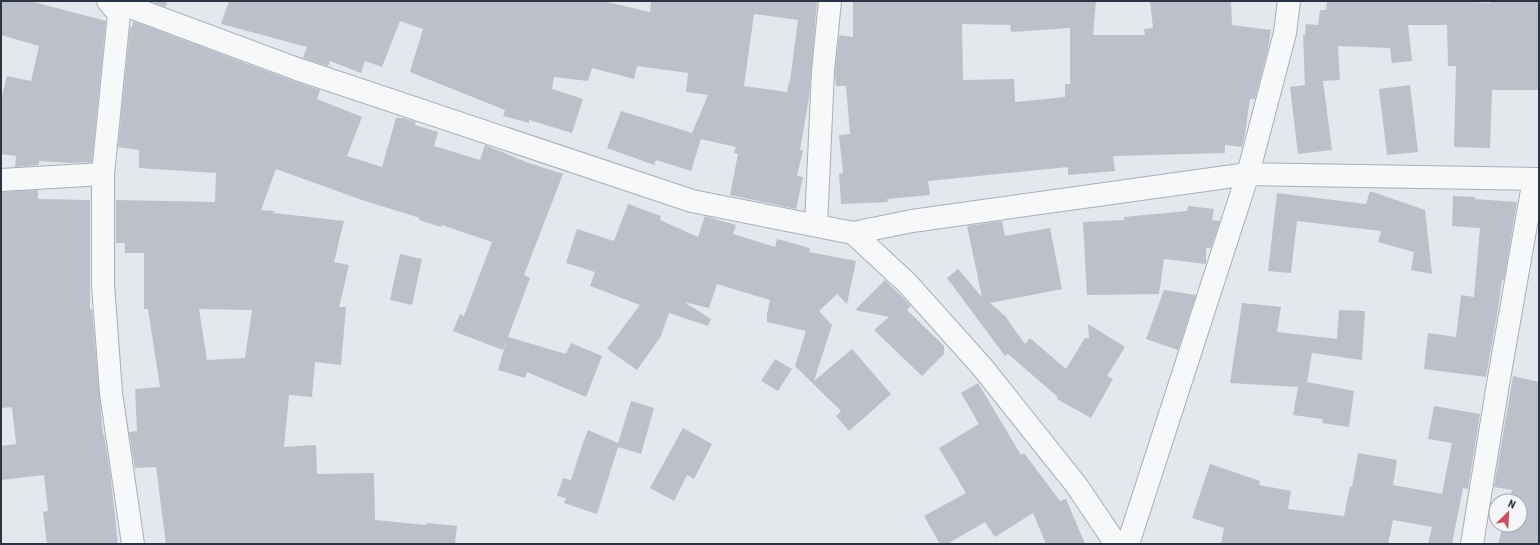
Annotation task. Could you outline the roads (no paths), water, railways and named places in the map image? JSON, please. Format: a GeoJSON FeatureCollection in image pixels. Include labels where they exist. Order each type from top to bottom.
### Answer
{"type":"FeatureCollection","features":[{"type":"Feature","properties":{"kind":"street"},"geometry":{"type":"LineString","coordinates":[[108,1],[119,14],[103,174],[104,285],[111,393],[133,544]]}},
{"type":"Feature","properties":{"kind":"street"},"geometry":{"type":"LineString","coordinates":[[114,1],[297,69],[692,201],[853,233],[912,221],[1248,174],[1537,179],[1498,384],[1472,544]]}},
{"type":"Feature","properties":{"kind":"street"},"geometry":{"type":"LineString","coordinates":[[816,225],[823,71],[830,1]]}},
{"type":"Feature","properties":{"kind":"street"},"geometry":{"type":"LineString","coordinates":[[1128,544],[1248,174],[1285,33],[1289,1]]}},
{"type":"Feature","properties":{"kind":"street"},"geometry":{"type":"LineString","coordinates":[[1,180],[103,174]]}},
{"type":"Feature","properties":{"kind":"street"},"geometry":{"type":"LineString","coordinates":[[853,233],[907,283],[983,368],[1077,486],[1116,544]]}}]}
